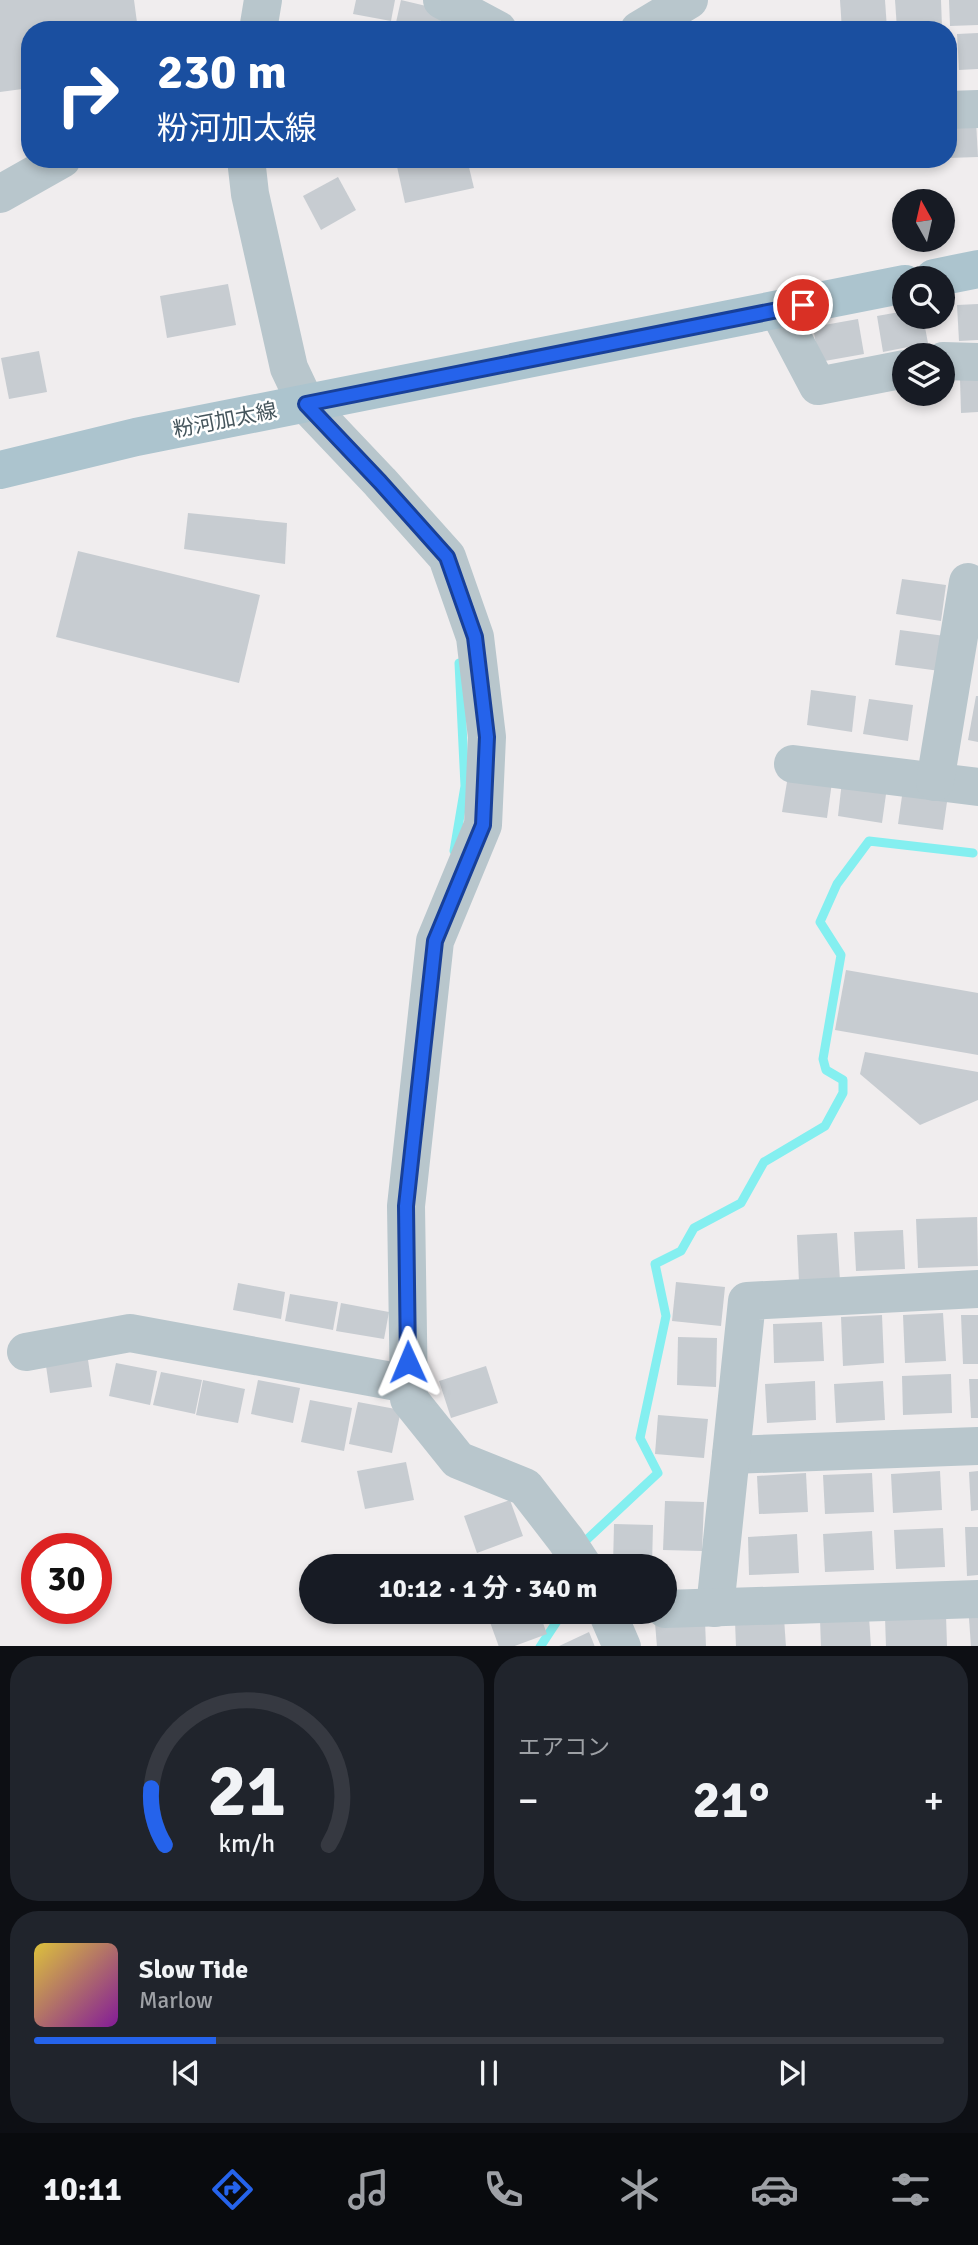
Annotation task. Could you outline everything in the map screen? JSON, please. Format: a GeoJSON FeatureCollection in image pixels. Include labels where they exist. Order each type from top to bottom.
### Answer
{"type":"FeatureCollection","features":[{"type":"Feature","properties":{"kind":"main road"},"geometry":{"type":"LineString","coordinates":[[955,274],[978,270]]}},
{"type":"Feature","properties":{"kind":"main road","name":"粉河加太線"},"geometry":{"type":"LineString","coordinates":[[0,470],[136,437],[892,287]]}},
{"type":"Feature","properties":{"kind":"street"},"geometry":{"type":"LineString","coordinates":[[260,21],[263,0]]}},
{"type":"Feature","properties":{"kind":"street"},"geometry":{"type":"LineString","coordinates":[[442,0],[481,21]]}},
{"type":"Feature","properties":{"kind":"street"},"geometry":{"type":"LineString","coordinates":[[654,21],[689,0]]}},
{"type":"Feature","properties":{"kind":"street"},"geometry":{"type":"LineString","coordinates":[[957,110],[978,109]]}},
{"type":"Feature","properties":{"kind":"street"},"geometry":{"type":"LineString","coordinates":[[0,194],[46,168]]}},
{"type":"Feature","properties":{"kind":"street"},"geometry":{"type":"LineString","coordinates":[[247,168],[250,194],[289,368],[306,404],[447,557],[475,637],[487,737],[483,825],[435,941],[406,1206],[409,1399],[458,1460],[525,1487],[575,1554]]}},
{"type":"Feature","properties":{"kind":"street"},"geometry":{"type":"LineString","coordinates":[[778,310],[818,386],[892,372]]}},
{"type":"Feature","properties":{"kind":"street"},"geometry":{"type":"LineString","coordinates":[[955,361],[978,362]]}},
{"type":"Feature","properties":{"kind":"street"},"geometry":{"type":"LineString","coordinates":[[935,782],[968,582]]}},
{"type":"Feature","properties":{"kind":"street"},"geometry":{"type":"LineString","coordinates":[[793,764],[978,787]]}},
{"type":"Feature","properties":{"kind":"street"},"geometry":{"type":"LineString","coordinates":[[715,1608],[747,1301],[978,1289]]}},
{"type":"Feature","properties":{"kind":"street"},"geometry":{"type":"LineString","coordinates":[[26,1352],[130,1333],[408,1384]]}},
{"type":"Feature","properties":{"kind":"street"},"geometry":{"type":"LineString","coordinates":[[731,1455],[978,1446]]}},
{"type":"Feature","properties":{"kind":"street"},"geometry":{"type":"LineString","coordinates":[[677,1609],[978,1599]]}},
{"type":"Feature","properties":{"kind":"street"},"geometry":{"type":"LineString","coordinates":[[612,1624],[622,1646]]}},
{"type":"Feature","properties":{"kind":"building"},"geometry":{"type":"Polygon","coordinates":[[[0,0],[134,0],[137,21],[21,21],[21,89],[0,92],[0,0]]]}},
{"type":"Feature","properties":{"kind":"building"},"geometry":{"type":"Polygon","coordinates":[[[356,0],[395,0],[391,21],[353,14],[356,0]]]}},
{"type":"Feature","properties":{"kind":"building"},"geometry":{"type":"Polygon","coordinates":[[[401,0],[443,10],[440,21],[396,21],[401,0]]]}},
{"type":"Feature","properties":{"kind":"building"},"geometry":{"type":"Polygon","coordinates":[[[840,0],[885,0],[886,21],[841,21],[840,0]]]}},
{"type":"Feature","properties":{"kind":"building"},"geometry":{"type":"Polygon","coordinates":[[[895,0],[941,0],[942,21],[896,21],[895,0]]]}},
{"type":"Feature","properties":{"kind":"building"},"geometry":{"type":"Polygon","coordinates":[[[949,0],[978,0],[978,25],[957,26],[957,21],[950,21],[949,0]]]}},
{"type":"Feature","properties":{"kind":"building"},"geometry":{"type":"Polygon","coordinates":[[[978,33],[978,69],[959,70],[957,34],[978,33]]]}},
{"type":"Feature","properties":{"kind":"building"},"geometry":{"type":"Polygon","coordinates":[[[976,121],[978,157],[957,158],[957,122],[976,121]]]}},
{"type":"Feature","properties":{"kind":"building"},"geometry":{"type":"Polygon","coordinates":[[[397,168],[469,168],[474,188],[405,203],[397,168]]]}},
{"type":"Feature","properties":{"kind":"building"},"geometry":{"type":"Polygon","coordinates":[[[338,177],[356,210],[321,230],[303,196],[338,177]]]}},
{"type":"Feature","properties":{"kind":"building"},"geometry":{"type":"Polygon","coordinates":[[[228,284],[236,325],[167,338],[160,296],[228,284]]]}},
{"type":"Feature","properties":{"kind":"building"},"geometry":{"type":"Polygon","coordinates":[[[978,304],[978,340],[959,341],[957,305],[978,304]]]}},
{"type":"Feature","properties":{"kind":"building"},"geometry":{"type":"Polygon","coordinates":[[[892,313],[892,329],[925,329],[928,343],[892,343],[892,350],[883,352],[877,316],[892,313]]]}},
{"type":"Feature","properties":{"kind":"building"},"geometry":{"type":"Polygon","coordinates":[[[858,319],[864,354],[819,362],[813,327],[858,319]]]}},
{"type":"Feature","properties":{"kind":"building"},"geometry":{"type":"Polygon","coordinates":[[[39,351],[47,392],[9,399],[1,358],[39,351]]]}},
{"type":"Feature","properties":{"kind":"building"},"geometry":{"type":"Polygon","coordinates":[[[978,377],[978,412],[961,413],[960,378],[978,377]]]}},
{"type":"Feature","properties":{"kind":"building"},"geometry":{"type":"Polygon","coordinates":[[[188,513],[287,523],[285,564],[184,549],[188,513]]]}},
{"type":"Feature","properties":{"kind":"building"},"geometry":{"type":"Polygon","coordinates":[[[78,551],[260,595],[239,683],[56,637],[78,551]]]}},
{"type":"Feature","properties":{"kind":"building"},"geometry":{"type":"Polygon","coordinates":[[[902,579],[946,585],[941,621],[896,614],[902,579]]]}},
{"type":"Feature","properties":{"kind":"building"},"geometry":{"type":"Polygon","coordinates":[[[900,630],[945,636],[940,671],[895,665],[900,630]]]}},
{"type":"Feature","properties":{"kind":"building"},"geometry":{"type":"Polygon","coordinates":[[[811,690],[856,696],[852,732],[807,725],[811,690]]]}},
{"type":"Feature","properties":{"kind":"building"},"geometry":{"type":"Polygon","coordinates":[[[978,696],[978,742],[968,740],[978,696]]]}},
{"type":"Feature","properties":{"kind":"building"},"geometry":{"type":"Polygon","coordinates":[[[869,699],[913,705],[908,741],[863,734],[869,699]]]}},
{"type":"Feature","properties":{"kind":"building"},"geometry":{"type":"Polygon","coordinates":[[[788,776],[832,782],[827,818],[782,812],[788,776]]]}},
{"type":"Feature","properties":{"kind":"building"},"geometry":{"type":"Polygon","coordinates":[[[842,781],[887,787],[882,823],[838,816],[842,781]]]}},
{"type":"Feature","properties":{"kind":"building"},"geometry":{"type":"Polygon","coordinates":[[[903,789],[948,795],[943,830],[898,824],[903,789]]]}},
{"type":"Feature","properties":{"kind":"building"},"geometry":{"type":"Polygon","coordinates":[[[846,970],[978,993],[978,1055],[835,1030],[846,970]]]}},
{"type":"Feature","properties":{"kind":"building"},"geometry":{"type":"Polygon","coordinates":[[[865,1052],[978,1072],[978,1100],[920,1125],[860,1074],[865,1052]]]}},
{"type":"Feature","properties":{"kind":"building"},"geometry":{"type":"Polygon","coordinates":[[[977,1217],[978,1266],[918,1268],[916,1219],[977,1217]]]}},
{"type":"Feature","properties":{"kind":"building"},"geometry":{"type":"Polygon","coordinates":[[[903,1230],[905,1269],[856,1271],[854,1232],[903,1230]]]}},
{"type":"Feature","properties":{"kind":"building"},"geometry":{"type":"Polygon","coordinates":[[[837,1233],[840,1281],[799,1283],[797,1235],[837,1233]]]}},
{"type":"Feature","properties":{"kind":"building"},"geometry":{"type":"Polygon","coordinates":[[[676,1282],[725,1287],[721,1326],[672,1321],[676,1282]]]}},
{"type":"Feature","properties":{"kind":"building"},"geometry":{"type":"Polygon","coordinates":[[[238,1283],[285,1292],[281,1319],[233,1310],[238,1283]]]}},
{"type":"Feature","properties":{"kind":"building"},"geometry":{"type":"Polygon","coordinates":[[[290,1294],[338,1302],[333,1330],[285,1321],[290,1294]]]}},
{"type":"Feature","properties":{"kind":"building"},"geometry":{"type":"Polygon","coordinates":[[[341,1303],[389,1312],[384,1339],[336,1331],[341,1303]]]}},
{"type":"Feature","properties":{"kind":"building"},"geometry":{"type":"Polygon","coordinates":[[[943,1313],[946,1361],[905,1363],[903,1315],[943,1313]]]}},
{"type":"Feature","properties":{"kind":"building"},"geometry":{"type":"Polygon","coordinates":[[[882,1315],[884,1363],[843,1366],[841,1317],[882,1315]]]}},
{"type":"Feature","properties":{"kind":"building"},"geometry":{"type":"Polygon","coordinates":[[[961,1315],[978,1315],[978,1364],[963,1364],[961,1315]]]}},
{"type":"Feature","properties":{"kind":"building"},"geometry":{"type":"Polygon","coordinates":[[[822,1322],[824,1361],[774,1363],[773,1324],[822,1322]]]}},
{"type":"Feature","properties":{"kind":"building"},"geometry":{"type":"Polygon","coordinates":[[[678,1337],[717,1338],[716,1387],[677,1385],[678,1337]]]}},
{"type":"Feature","properties":{"kind":"building"},"geometry":{"type":"Polygon","coordinates":[[[87,1353],[92,1387],[50,1393],[45,1359],[87,1353]]]}},
{"type":"Feature","properties":{"kind":"building"},"geometry":{"type":"Polygon","coordinates":[[[116,1363],[157,1371],[150,1405],[109,1396],[116,1363]]]}},
{"type":"Feature","properties":{"kind":"building"},"geometry":{"type":"Polygon","coordinates":[[[486,1366],[498,1403],[451,1418],[439,1381],[486,1366]]]}},
{"type":"Feature","properties":{"kind":"building"},"geometry":{"type":"Polygon","coordinates":[[[161,1372],[202,1380],[195,1414],[153,1405],[161,1372]]]}},
{"type":"Feature","properties":{"kind":"building"},"geometry":{"type":"Polygon","coordinates":[[[951,1374],[952,1413],[903,1415],[902,1376],[951,1374]]]}},
{"type":"Feature","properties":{"kind":"building"},"geometry":{"type":"Polygon","coordinates":[[[969,1379],[978,1379],[978,1418],[971,1418],[969,1379]]]}},
{"type":"Feature","properties":{"kind":"building"},"geometry":{"type":"Polygon","coordinates":[[[203,1380],[245,1389],[238,1423],[196,1415],[203,1380]]]}},
{"type":"Feature","properties":{"kind":"building"},"geometry":{"type":"Polygon","coordinates":[[[258,1380],[300,1388],[293,1423],[251,1414],[258,1380]]]}},
{"type":"Feature","properties":{"kind":"building"},"geometry":{"type":"Polygon","coordinates":[[[815,1381],[816,1420],[767,1423],[765,1384],[815,1381]]]}},
{"type":"Feature","properties":{"kind":"building"},"geometry":{"type":"Polygon","coordinates":[[[883,1381],[885,1420],[836,1423],[834,1384],[883,1381]]]}},
{"type":"Feature","properties":{"kind":"building"},"geometry":{"type":"Polygon","coordinates":[[[310,1400],[352,1408],[344,1451],[301,1442],[310,1400]]]}},
{"type":"Feature","properties":{"kind":"building"},"geometry":{"type":"Polygon","coordinates":[[[358,1402],[401,1410],[392,1453],[349,1444],[358,1402]]]}},
{"type":"Feature","properties":{"kind":"building"},"geometry":{"type":"Polygon","coordinates":[[[658,1415],[708,1419],[704,1458],[655,1454],[658,1415]]]}},
{"type":"Feature","properties":{"kind":"building"},"geometry":{"type":"Polygon","coordinates":[[[406,1462],[414,1500],[365,1509],[357,1471],[406,1462]]]}},
{"type":"Feature","properties":{"kind":"building"},"geometry":{"type":"Polygon","coordinates":[[[940,1471],[942,1510],[893,1513],[891,1474],[940,1471]]]}},
{"type":"Feature","properties":{"kind":"building"},"geometry":{"type":"Polygon","coordinates":[[[978,1471],[978,1510],[971,1511],[969,1472],[978,1471]]]}},
{"type":"Feature","properties":{"kind":"building"},"geometry":{"type":"Polygon","coordinates":[[[806,1473],[808,1512],[759,1514],[757,1476],[806,1473]]]}},
{"type":"Feature","properties":{"kind":"building"},"geometry":{"type":"Polygon","coordinates":[[[872,1473],[874,1512],[825,1514],[823,1475],[872,1473]]]}},
{"type":"Feature","properties":{"kind":"building"},"geometry":{"type":"Polygon","coordinates":[[[510,1500],[523,1536],[477,1553],[464,1516],[510,1500]]]}},
{"type":"Feature","properties":{"kind":"building"},"geometry":{"type":"Polygon","coordinates":[[[665,1501],[704,1502],[702,1551],[663,1550],[665,1501]]]}},
{"type":"Feature","properties":{"kind":"building"},"geometry":{"type":"Polygon","coordinates":[[[614,1524],[653,1525],[652,1554],[613,1554],[614,1524]]]}},
{"type":"Feature","properties":{"kind":"building"},"geometry":{"type":"Polygon","coordinates":[[[965,1527],[978,1527],[978,1575],[967,1576],[965,1527]]]}},
{"type":"Feature","properties":{"kind":"building"},"geometry":{"type":"Polygon","coordinates":[[[943,1528],[945,1567],[896,1569],[894,1530],[943,1528]]]}},
{"type":"Feature","properties":{"kind":"building"},"geometry":{"type":"Polygon","coordinates":[[[872,1531],[874,1570],[825,1572],[823,1534],[872,1531]]]}},
{"type":"Feature","properties":{"kind":"building"},"geometry":{"type":"Polygon","coordinates":[[[797,1534],[799,1573],[749,1575],[748,1537],[797,1534]]]}},
{"type":"Feature","properties":{"kind":"building"},"geometry":{"type":"Polygon","coordinates":[[[946,1614],[947,1646],[886,1646],[885,1617],[946,1614]]]}},
{"type":"Feature","properties":{"kind":"building"},"geometry":{"type":"Polygon","coordinates":[[[869,1617],[871,1646],[821,1646],[820,1619],[869,1617]]]}},
{"type":"Feature","properties":{"kind":"building"},"geometry":{"type":"Polygon","coordinates":[[[978,1617],[978,1646],[971,1646],[969,1618],[978,1617]]]}},
{"type":"Feature","properties":{"kind":"building"},"geometry":{"type":"Polygon","coordinates":[[[784,1618],[786,1646],[736,1646],[735,1621],[784,1618]]]}},
{"type":"Feature","properties":{"kind":"building"},"geometry":{"type":"Polygon","coordinates":[[[705,1620],[706,1646],[657,1646],[655,1624],[705,1620]]]}},
{"type":"Feature","properties":{"kind":"building"},"geometry":{"type":"Polygon","coordinates":[[[491,1624],[543,1624],[547,1634],[515,1646],[499,1646],[491,1624]]]}},
{"type":"Feature","properties":{"kind":"building"},"geometry":{"type":"Polygon","coordinates":[[[589,1632],[595,1646],[559,1646],[589,1632]]]}},
{"type":"Feature","properties":{"kind":"waterway"},"geometry":{"type":"LineString","coordinates":[[454,851],[465,786],[459,663]]}},
{"type":"Feature","properties":{"kind":"waterway"},"geometry":{"type":"LineString","coordinates":[[581,1545],[658,1473],[640,1438],[666,1316],[655,1264],[681,1251],[694,1228],[741,1203],[764,1162],[825,1126],[843,1093],[843,1080],[826,1070],[823,1059],[841,955],[820,922],[837,884],[869,841],[973,853]]}},
{"type":"Feature","properties":{"kind":"waterway"},"geometry":{"type":"LineString","coordinates":[[541,1646],[555,1624]]}},
{"type":"Feature","properties":{"kind":"route"},"geometry":{"type":"LineString","coordinates":[[408,1362],[406,1206],[435,941],[483,825],[487,737],[475,637],[447,557],[306,404],[803,305]]}}]}
